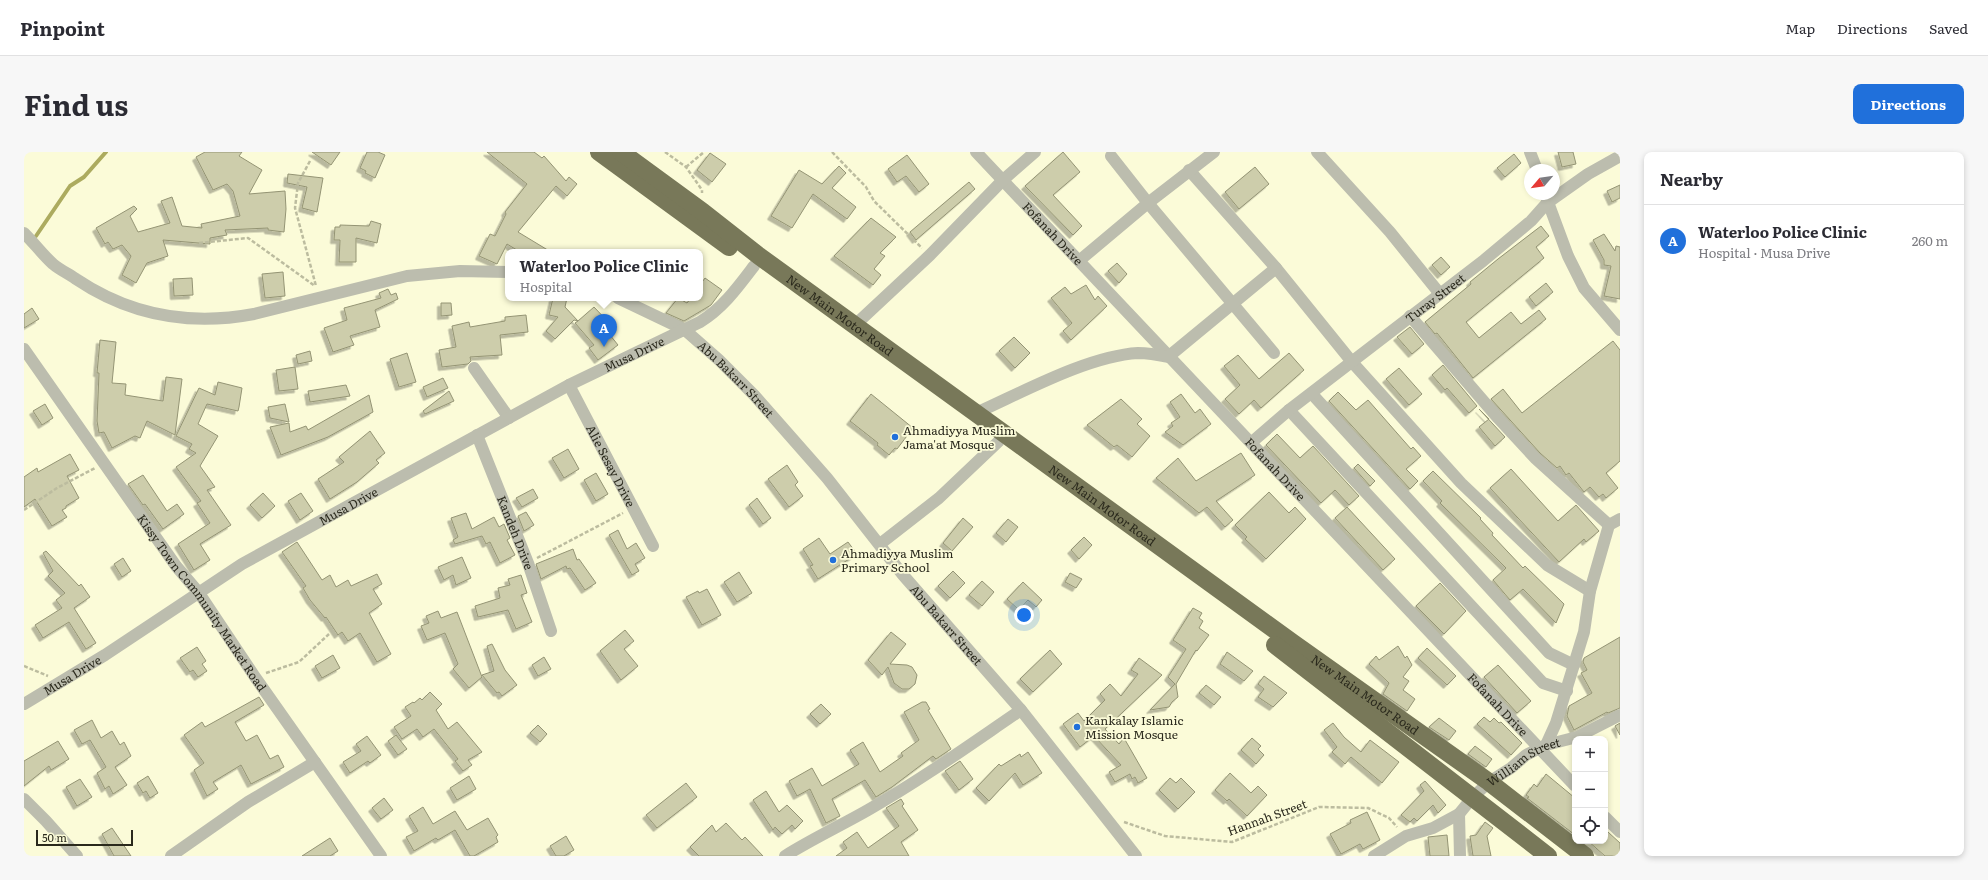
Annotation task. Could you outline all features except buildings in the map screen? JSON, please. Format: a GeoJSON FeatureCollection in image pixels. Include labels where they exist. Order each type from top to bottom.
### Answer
{"type":"FeatureCollection","features":[{"type":"Feature","properties":{"kind":"highway","name":"New Main Motor Road"},"geometry":{"type":"LineString","coordinates":[[599,152],[754,266],[1047,476],[1286,653],[1548,856]]}},
{"type":"Feature","properties":{"kind":"highway","name":"New Main Motor Road"},"geometry":{"type":"LineString","coordinates":[[621,152],[703,212],[759,256],[1293,643],[1489,782],[1585,856]]}},
{"type":"Feature","properties":{"kind":"street","name":"Fofanah Drive"},"geometry":{"type":"LineString","coordinates":[[976,152],[1080,260],[1168,356],[1252,442],[1542,747],[1572,782]]}},
{"type":"Feature","properties":{"kind":"street"},"geometry":{"type":"LineString","coordinates":[[855,325],[930,255],[1003,180],[1035,152]]}},
{"type":"Feature","properties":{"kind":"street"},"geometry":{"type":"LineString","coordinates":[[1080,260],[1148,203],[1214,152]]}},
{"type":"Feature","properties":{"kind":"street"},"geometry":{"type":"LineString","coordinates":[[1317,152],[1390,232],[1440,294]]}},
{"type":"Feature","properties":{"kind":"street"},"geometry":{"type":"LineString","coordinates":[[1530,152],[1535,164]]}},
{"type":"Feature","properties":{"kind":"street"},"geometry":{"type":"LineString","coordinates":[[1111,156],[1148,203],[1274,353]]}},
{"type":"Feature","properties":{"kind":"street","name":"Turay Street"},"geometry":{"type":"LineString","coordinates":[[1560,190],[1620,156]]}},
{"type":"Feature","properties":{"kind":"street"},"geometry":{"type":"LineString","coordinates":[[1190,170],[1276,268],[1352,362],[1467,489],[1547,565],[1590,591]]}},
{"type":"Feature","properties":{"kind":"street","name":"Turay Street"},"geometry":{"type":"LineString","coordinates":[[1252,442],[1290,410],[1440,294],[1531,221],[1545,200]]}},
{"type":"Feature","properties":{"kind":"street"},"geometry":{"type":"LineString","coordinates":[[1547,200],[1568,256],[1584,288],[1620,330]]}},
{"type":"Feature","properties":{"kind":"street"},"geometry":{"type":"LineString","coordinates":[[24,233],[54,264],[96,292],[129,306],[158,315],[202,320],[230,319],[407,276],[460,271],[505,272]]}},
{"type":"Feature","properties":{"kind":"street","name":"Musa Drive"},"geometry":{"type":"LineString","coordinates":[[24,704],[61,682],[242,564],[570,385],[685,330],[712,314],[735,290],[754,266]]}},
{"type":"Feature","properties":{"kind":"street"},"geometry":{"type":"LineString","coordinates":[[976,413],[1056,376],[1100,361],[1139,353],[1168,356],[1276,268]]}},
{"type":"Feature","properties":{"kind":"street","name":"Abu Bakarr Street"},"geometry":{"type":"LineString","coordinates":[[624,301],[685,330],[719,360],[754,395],[827,478],[903,574],[1021,710],[1136,856]]}},
{"type":"Feature","properties":{"kind":"street"},"geometry":{"type":"LineString","coordinates":[[1410,316],[1498,418],[1535,458],[1609,525]]}},
{"type":"Feature","properties":{"kind":"street","name":"Kissy Town Community Market Road"},"geometry":{"type":"LineString","coordinates":[[24,349],[176,566],[199,593],[255,677],[381,856]]}},
{"type":"Feature","properties":{"kind":"street"},"geometry":{"type":"LineString","coordinates":[[474,368],[509,418]]}},
{"type":"Feature","properties":{"kind":"street","name":"Alie Sesay Drive"},"geometry":{"type":"LineString","coordinates":[[570,385],[632,508],[653,546]]}},
{"type":"Feature","properties":{"kind":"street"},"geometry":{"type":"LineString","coordinates":[[1312,394],[1549,653],[1574,664]]}},
{"type":"Feature","properties":{"kind":"street"},"geometry":{"type":"LineString","coordinates":[[1290,410],[1543,683],[1567,691]]}},
{"type":"Feature","properties":{"kind":"street","name":"Kandeh Drive"},"geometry":{"type":"LineString","coordinates":[[477,436],[528,563],[551,632]]}},
{"type":"Feature","properties":{"kind":"street"},"geometry":{"type":"LineString","coordinates":[[880,544],[939,498],[998,442]]}},
{"type":"Feature","properties":{"kind":"street"},"geometry":{"type":"LineString","coordinates":[[1542,747],[1556,723],[1567,691],[1584,632],[1590,591],[1609,525],[1620,519]]}},
{"type":"Feature","properties":{"kind":"street"},"geometry":{"type":"LineString","coordinates":[[785,856],[816,837],[868,810],[948,760],[1021,710]]}},
{"type":"Feature","properties":{"kind":"street","name":"William Street"},"geometry":{"type":"LineString","coordinates":[[1459,814],[1472,798],[1489,782],[1511,768],[1526,755],[1542,747],[1577,737],[1620,715]]}},
{"type":"Feature","properties":{"kind":"street"},"geometry":{"type":"LineString","coordinates":[[171,856],[248,802],[315,762]]}},
{"type":"Feature","properties":{"kind":"street"},"geometry":{"type":"LineString","coordinates":[[24,799],[77,856]]}},
{"type":"Feature","properties":{"kind":"street"},"geometry":{"type":"LineString","coordinates":[[1374,856],[1406,836],[1433,828],[1459,814],[1460,856]]}},
{"type":"Feature","properties":{"kind":"street"},"geometry":{"type":"LineString","coordinates":[[1608,820],[1620,832]]}},
{"type":"Feature","properties":{"kind":"path"},"geometry":{"type":"LineString","coordinates":[[665,152],[686,167],[702,190],[703,212]]}},
{"type":"Feature","properties":{"kind":"path"},"geometry":{"type":"LineString","coordinates":[[686,167],[704,152]]}},
{"type":"Feature","properties":{"kind":"path"},"geometry":{"type":"LineString","coordinates":[[832,152],[866,187],[874,201],[930,255]]}},
{"type":"Feature","properties":{"kind":"path"},"geometry":{"type":"LineString","coordinates":[[310,161],[298,183],[295,208],[316,287]]}},
{"type":"Feature","properties":{"kind":"path"},"geometry":{"type":"LineString","coordinates":[[199,243],[248,238],[316,287],[325,297]]}},
{"type":"Feature","properties":{"kind":"path"},"geometry":{"type":"LineString","coordinates":[[24,510],[57,488],[104,464]]}},
{"type":"Feature","properties":{"kind":"path"},"geometry":{"type":"LineString","coordinates":[[528,563],[632,508]]}},
{"type":"Feature","properties":{"kind":"path"},"geometry":{"type":"LineString","coordinates":[[255,677],[299,662],[329,634]]}},
{"type":"Feature","properties":{"kind":"path"},"geometry":{"type":"LineString","coordinates":[[24,666],[61,682]]}},
{"type":"Feature","properties":{"kind":"path","name":"Hannah Street"},"geometry":{"type":"LineString","coordinates":[[1104,815],[1165,836],[1232,842],[1319,807],[1368,808],[1389,818],[1406,836]]}},
{"type":"Feature","properties":{"kind":"waterway"},"geometry":{"type":"LineString","coordinates":[[36,236],[70,186],[84,177],[106,152]]}},
{"type":"Feature","properties":{"kind":"place","name":"Waterloo Police Clinic"},"geometry":{"type":"Point","coordinates":[604,347]}},
{"type":"Feature","properties":{"kind":"place","name":"Ahmadiyya Muslim Jama'at Mosque"},"geometry":{"type":"Point","coordinates":[895,437]}},
{"type":"Feature","properties":{"kind":"place","name":"Ahmadiyya Muslim Primary School"},"geometry":{"type":"Point","coordinates":[833,560]}},
{"type":"Feature","properties":{"kind":"place","name":"Kankalay Islamic Mission Mosque"},"geometry":{"type":"Point","coordinates":[1077,727]}}]}
